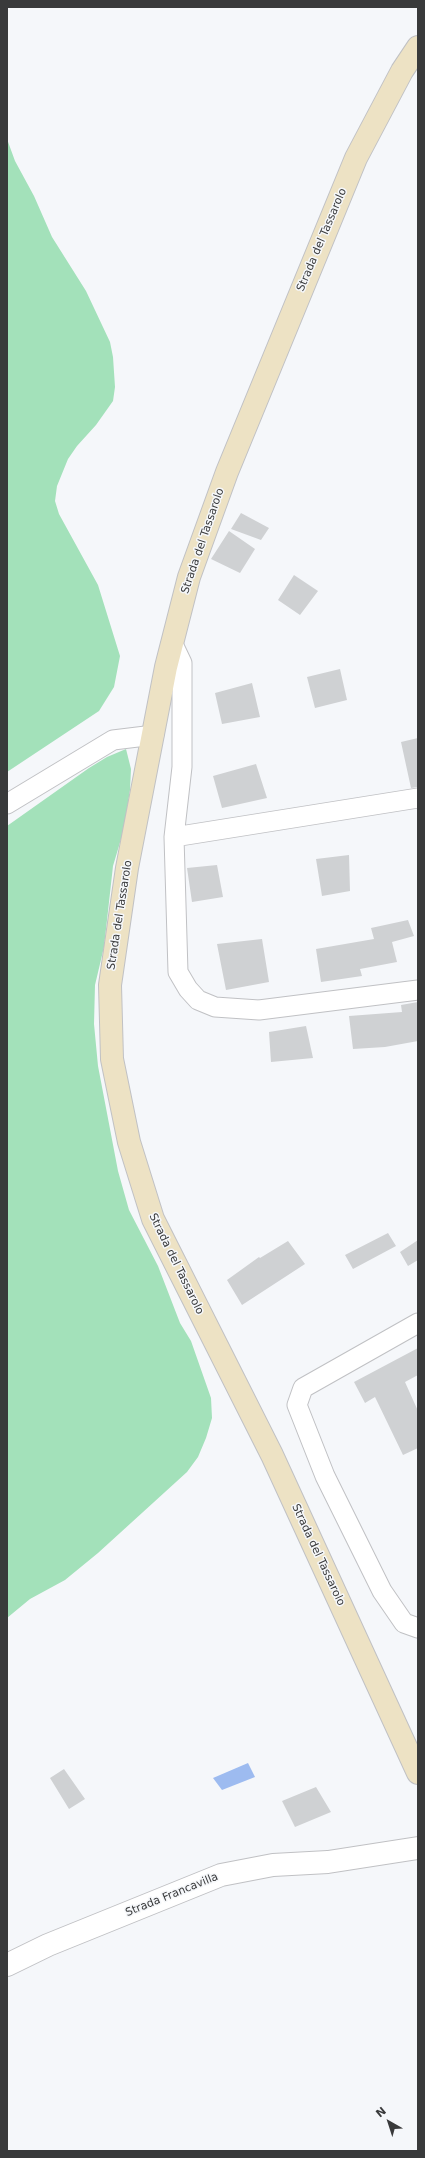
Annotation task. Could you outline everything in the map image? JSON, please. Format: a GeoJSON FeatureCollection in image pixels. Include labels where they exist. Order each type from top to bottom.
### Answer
{"type":"FeatureCollection","features":[{"type":"Feature","properties":{"kind":"main road","name":"Strada del Tassarolo"},"geometry":{"type":"LineString","coordinates":[[418,47],[402,71],[356,158],[227,472],[189,577],[172,642],[127,868],[110,985],[112,1059],[129,1142],[153,1219],[272,1455],[418,1772]]}},
{"type":"Feature","properties":{"kind":"street"},"geometry":{"type":"LineString","coordinates":[[172,642],[182,663],[182,767],[174,837],[178,972],[188,989],[198,1000],[215,1008],[259,1010],[418,990]]}},
{"type":"Feature","properties":{"kind":"street"},"geometry":{"type":"LineString","coordinates":[[7,804],[113,740],[154,735]]}},
{"type":"Feature","properties":{"kind":"street"},"geometry":{"type":"LineString","coordinates":[[174,837],[418,798]]}},
{"type":"Feature","properties":{"kind":"street"},"geometry":{"type":"LineString","coordinates":[[418,1323],[303,1388],[297,1405],[325,1476],[382,1591],[404,1623],[418,1628]]}},
{"type":"Feature","properties":{"kind":"street","name":"Strada Francavilla"},"geometry":{"type":"LineString","coordinates":[[7,1965],[48,1945],[221,1875],[273,1865],[328,1862],[418,1848]]}},
{"type":"Feature","properties":{"kind":"green space"},"geometry":{"type":"Polygon","coordinates":[[[7,139],[15,161],[34,196],[52,237],[86,291],[110,342],[113,357],[115,387],[113,401],[96,425],[77,446],[68,459],[57,486],[55,501],[59,514],[98,585],[120,656],[114,687],[99,711],[7,772],[7,139]]]}},
{"type":"Feature","properties":{"kind":"green space"},"geometry":{"type":"Polygon","coordinates":[[[126,749],[131,769],[130,790],[124,829],[113,866],[104,947],[95,985],[94,1024],[98,1066],[118,1171],[129,1210],[158,1266],[180,1323],[191,1341],[211,1398],[212,1418],[198,1457],[187,1472],[98,1553],[65,1580],[30,1599],[7,1618],[7,826],[89,768],[107,757],[126,749]]]}},
{"type":"Feature","properties":{"kind":"water"},"geometry":{"type":"Polygon","coordinates":[[[248,1763],[255,1777],[222,1790],[213,1778],[248,1763]]]}},
{"type":"Feature","properties":{"kind":"building"},"geometry":{"type":"Polygon","coordinates":[[[241,513],[269,528],[261,540],[231,529],[241,513]]]}},
{"type":"Feature","properties":{"kind":"building"},"geometry":{"type":"Polygon","coordinates":[[[229,531],[255,549],[240,573],[211,559],[229,531]]]}},
{"type":"Feature","properties":{"kind":"building"},"geometry":{"type":"Polygon","coordinates":[[[294,575],[318,591],[300,615],[278,600],[294,575]]]}},
{"type":"Feature","properties":{"kind":"building"},"geometry":{"type":"Polygon","coordinates":[[[340,669],[347,700],[315,708],[307,677],[340,669]]]}},
{"type":"Feature","properties":{"kind":"building"},"geometry":{"type":"Polygon","coordinates":[[[252,683],[260,717],[222,724],[215,693],[252,683]]]}},
{"type":"Feature","properties":{"kind":"building"},"geometry":{"type":"Polygon","coordinates":[[[418,738],[418,787],[411,788],[401,742],[418,738]]]}},
{"type":"Feature","properties":{"kind":"building"},"geometry":{"type":"Polygon","coordinates":[[[256,764],[267,798],[222,808],[213,776],[256,764]]]}},
{"type":"Feature","properties":{"kind":"building"},"geometry":{"type":"Polygon","coordinates":[[[349,855],[350,891],[322,896],[316,859],[349,855]]]}},
{"type":"Feature","properties":{"kind":"building"},"geometry":{"type":"Polygon","coordinates":[[[217,865],[223,897],[192,902],[187,868],[217,865]]]}},
{"type":"Feature","properties":{"kind":"building"},"geometry":{"type":"Polygon","coordinates":[[[408,920],[414,936],[392,942],[397,962],[360,969],[362,976],[321,982],[316,949],[374,939],[371,928],[408,920]]]}},
{"type":"Feature","properties":{"kind":"building"},"geometry":{"type":"Polygon","coordinates":[[[262,939],[269,982],[226,990],[217,944],[262,939]]]}},
{"type":"Feature","properties":{"kind":"building"},"geometry":{"type":"Polygon","coordinates":[[[418,1002],[418,1041],[385,1047],[353,1049],[349,1016],[402,1012],[401,1005],[418,1002]]]}},
{"type":"Feature","properties":{"kind":"building"},"geometry":{"type":"Polygon","coordinates":[[[306,1026],[313,1058],[271,1062],[269,1032],[306,1026]]]}},
{"type":"Feature","properties":{"kind":"building"},"geometry":{"type":"Polygon","coordinates":[[[388,1233],[396,1246],[353,1269],[345,1255],[388,1233]]]}},
{"type":"Feature","properties":{"kind":"building"},"geometry":{"type":"Polygon","coordinates":[[[418,1240],[418,1260],[408,1266],[400,1252],[418,1240]]]}},
{"type":"Feature","properties":{"kind":"building"},"geometry":{"type":"Polygon","coordinates":[[[288,1241],[305,1264],[242,1305],[227,1280],[259,1257],[260,1258],[288,1241]]]}},
{"type":"Feature","properties":{"kind":"building"},"geometry":{"type":"Polygon","coordinates":[[[418,1348],[418,1375],[405,1382],[418,1411],[418,1448],[403,1455],[375,1397],[365,1403],[354,1382],[418,1348]]]}},
{"type":"Feature","properties":{"kind":"building"},"geometry":{"type":"Polygon","coordinates":[[[64,1769],[85,1799],[69,1809],[50,1778],[64,1769]]]}},
{"type":"Feature","properties":{"kind":"building"},"geometry":{"type":"Polygon","coordinates":[[[316,1787],[331,1812],[295,1827],[282,1801],[316,1787]]]}}]}
